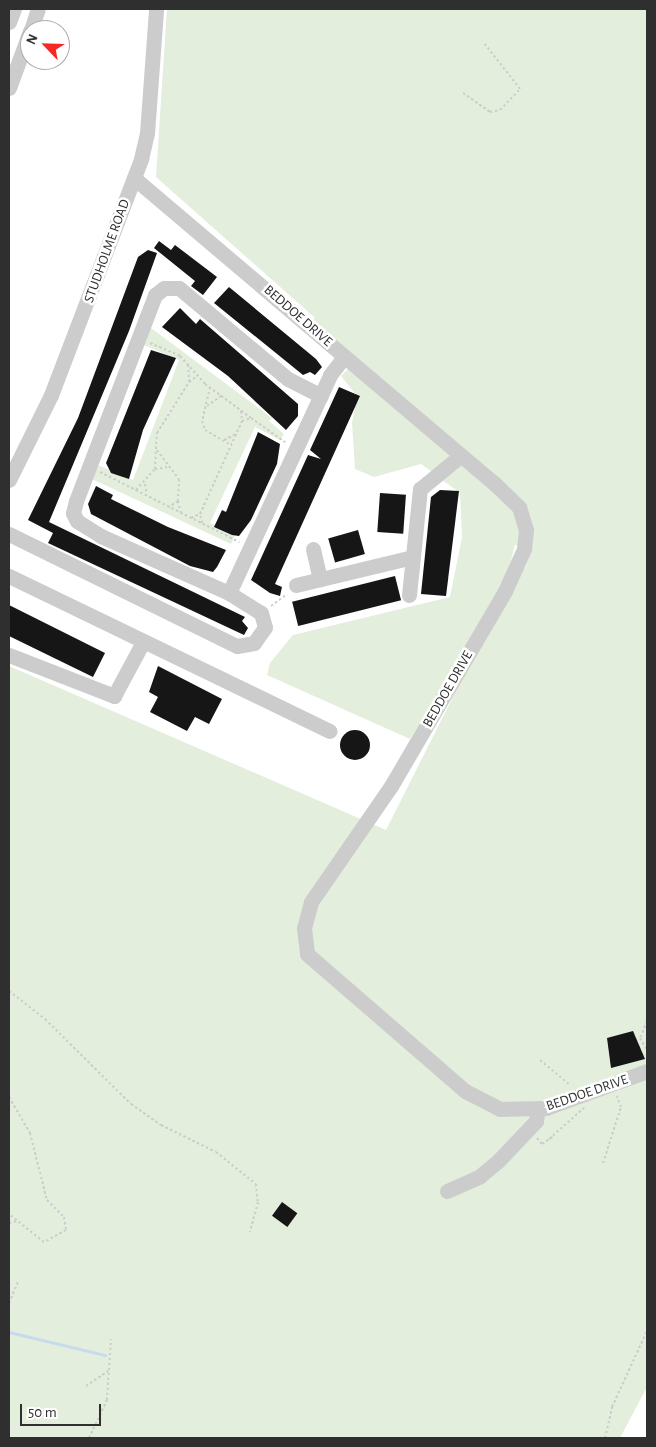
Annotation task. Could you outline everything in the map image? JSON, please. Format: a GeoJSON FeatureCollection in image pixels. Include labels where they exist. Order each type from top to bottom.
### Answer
{"type":"FeatureCollection","features":[{"type":"Feature","properties":{"kind":"street"},"geometry":{"type":"LineString","coordinates":[[9,22],[14,9]]}},
{"type":"Feature","properties":{"kind":"street","name":"STUDHOLME ROAD"},"geometry":{"type":"LineString","coordinates":[[9,480],[51,395],[134,178],[147,133],[156,9]]}},
{"type":"Feature","properties":{"kind":"street"},"geometry":{"type":"LineString","coordinates":[[9,88],[20,58]]}},
{"type":"Feature","properties":{"kind":"street","name":"BEDDOE DRIVE"},"geometry":{"type":"LineString","coordinates":[[134,178],[519,507],[526,530],[524,549],[513,577],[391,786],[311,902],[304,941],[307,954],[322,969],[465,1091],[500,1109],[538,1109],[647,1071]]}},
{"type":"Feature","properties":{"kind":"street"},"geometry":{"type":"LineString","coordinates":[[9,534],[237,646],[254,643],[265,627],[261,613],[229,593],[77,521],[73,513],[155,295],[164,288],[179,288],[288,379],[321,396]]}},
{"type":"Feature","properties":{"kind":"street"},"geometry":{"type":"LineString","coordinates":[[229,593],[321,396],[344,357]]}},
{"type":"Feature","properties":{"kind":"street"},"geometry":{"type":"LineString","coordinates":[[409,595],[420,489],[460,456]]}},
{"type":"Feature","properties":{"kind":"street"},"geometry":{"type":"LineString","coordinates":[[314,549],[320,579]]}},
{"type":"Feature","properties":{"kind":"street"},"geometry":{"type":"LineString","coordinates":[[296,585],[413,558]]}},
{"type":"Feature","properties":{"kind":"street"},"geometry":{"type":"LineString","coordinates":[[9,576],[329,731]]}},
{"type":"Feature","properties":{"kind":"street"},"geometry":{"type":"LineString","coordinates":[[9,655],[114,696],[143,642]]}},
{"type":"Feature","properties":{"kind":"street"},"geometry":{"type":"LineString","coordinates":[[447,1191],[480,1176],[498,1161],[536,1121],[538,1109]]}},
{"type":"Feature","properties":{"kind":"path"},"geometry":{"type":"LineString","coordinates":[[463,93],[490,112],[500,110],[520,89],[484,44]]}},
{"type":"Feature","properties":{"kind":"path"},"geometry":{"type":"LineString","coordinates":[[139,339],[180,356],[210,388],[295,452]]}},
{"type":"Feature","properties":{"kind":"path"},"geometry":{"type":"LineString","coordinates":[[188,365],[189,382]]}},
{"type":"Feature","properties":{"kind":"path"},"geometry":{"type":"LineString","coordinates":[[136,490],[146,484],[156,469],[157,433],[189,382],[198,376]]}},
{"type":"Feature","properties":{"kind":"path"},"geometry":{"type":"LineString","coordinates":[[210,388],[206,407],[205,430],[232,446]]}},
{"type":"Feature","properties":{"kind":"path"},"geometry":{"type":"LineString","coordinates":[[206,407],[222,396]]}},
{"type":"Feature","properties":{"kind":"path"},"geometry":{"type":"LineString","coordinates":[[202,523],[200,514],[242,421],[240,410]]}},
{"type":"Feature","properties":{"kind":"path"},"geometry":{"type":"LineString","coordinates":[[242,421],[251,418]]}},
{"type":"Feature","properties":{"kind":"path"},"geometry":{"type":"LineString","coordinates":[[224,440],[237,434]]}},
{"type":"Feature","properties":{"kind":"path"},"geometry":{"type":"LineString","coordinates":[[157,450],[179,480],[178,501],[181,513]]}},
{"type":"Feature","properties":{"kind":"path"},"geometry":{"type":"LineString","coordinates":[[156,469],[169,467]]}},
{"type":"Feature","properties":{"kind":"path"},"geometry":{"type":"LineString","coordinates":[[89,468],[147,494],[190,518],[250,547]]}},
{"type":"Feature","properties":{"kind":"path"},"geometry":{"type":"LineString","coordinates":[[146,484],[147,494]]}},
{"type":"Feature","properties":{"kind":"path"},"geometry":{"type":"LineString","coordinates":[[169,507],[178,501]]}},
{"type":"Feature","properties":{"kind":"path"},"geometry":{"type":"LineString","coordinates":[[190,518],[200,514]]}},
{"type":"Feature","properties":{"kind":"path"},"geometry":{"type":"LineString","coordinates":[[261,613],[296,585]]}},
{"type":"Feature","properties":{"kind":"path"},"geometry":{"type":"LineString","coordinates":[[9,991],[45,1019],[131,1104],[161,1125],[216,1152],[256,1184],[258,1202],[250,1232]]}},
{"type":"Feature","properties":{"kind":"path"},"geometry":{"type":"LineString","coordinates":[[647,1021],[640,1038],[647,1050]]}},
{"type":"Feature","properties":{"kind":"path"},"geometry":{"type":"LineString","coordinates":[[540,1060],[584,1094],[584,1109],[549,1139]]}},
{"type":"Feature","properties":{"kind":"path"},"geometry":{"type":"LineString","coordinates":[[603,1163],[621,1107],[615,1091]]}},
{"type":"Feature","properties":{"kind":"path"},"geometry":{"type":"LineString","coordinates":[[9,1097],[30,1133],[47,1200],[64,1217],[66,1230],[44,1242],[9,1214]]}},
{"type":"Feature","properties":{"kind":"path"},"geometry":{"type":"LineString","coordinates":[[539,1140],[542,1144],[554,1136]]}},
{"type":"Feature","properties":{"kind":"path"},"geometry":{"type":"LineString","coordinates":[[9,1223],[18,1221]]}},
{"type":"Feature","properties":{"kind":"path"},"geometry":{"type":"LineString","coordinates":[[9,1303],[18,1282]]}},
{"type":"Feature","properties":{"kind":"path"},"geometry":{"type":"LineString","coordinates":[[605,1438],[612,1407],[647,1331]]}},
{"type":"Feature","properties":{"kind":"path"},"geometry":{"type":"LineString","coordinates":[[89,1438],[107,1400],[111,1339]]}},
{"type":"Feature","properties":{"kind":"path"},"geometry":{"type":"LineString","coordinates":[[86,1386],[109,1370]]}},
{"type":"Feature","properties":{"kind":"green space"},"geometry":{"type":"Polygon","coordinates":[[[167,9],[647,9],[647,1387],[620,1438],[9,1438],[9,666],[386,830],[457,689],[447,679],[410,739],[267,675],[270,663],[293,635],[450,597],[462,537],[460,493],[421,464],[374,477],[355,469],[352,423],[357,396],[341,376],[356,361],[314,322],[314,317],[156,177],[167,9]],[[515,545],[510,564],[525,568],[532,548],[515,545]]]}},
{"type":"Feature","properties":{"kind":"green space"},"geometry":{"type":"Polygon","coordinates":[[[151,328],[272,418],[269,421],[284,434],[280,440],[255,427],[210,523],[235,535],[231,544],[92,479],[98,465],[133,480],[179,360],[144,345],[151,328]]]}},
{"type":"Feature","properties":{"kind":"building"},"geometry":{"type":"Polygon","coordinates":[[[159,241],[171,250],[175,245],[217,277],[203,295],[191,286],[195,281],[154,248],[159,241]]]}},
{"type":"Feature","properties":{"kind":"building"},"geometry":{"type":"Polygon","coordinates":[[[148,250],[157,253],[129,331],[49,522],[245,617],[242,621],[248,628],[244,635],[48,543],[53,533],[28,520],[78,418],[138,257],[148,250]]]}},
{"type":"Feature","properties":{"kind":"building"},"geometry":{"type":"Polygon","coordinates":[[[229,287],[316,359],[322,367],[315,375],[310,372],[303,375],[214,303],[229,287]]]}},
{"type":"Feature","properties":{"kind":"building"},"geometry":{"type":"Polygon","coordinates":[[[180,308],[196,324],[200,319],[298,404],[298,416],[286,430],[228,376],[162,327],[180,308]]]}},
{"type":"Feature","properties":{"kind":"building"},"geometry":{"type":"Polygon","coordinates":[[[151,350],[176,358],[143,430],[129,479],[111,473],[106,463],[151,350]]]}},
{"type":"Feature","properties":{"kind":"building"},"geometry":{"type":"Polygon","coordinates":[[[339,387],[360,396],[275,584],[282,587],[280,596],[270,593],[251,580],[308,455],[321,459],[310,450],[339,387]]]}},
{"type":"Feature","properties":{"kind":"building"},"geometry":{"type":"Polygon","coordinates":[[[258,432],[280,444],[277,464],[251,520],[239,536],[232,535],[214,527],[222,510],[226,512],[258,432]]]}},
{"type":"Feature","properties":{"kind":"building"},"geometry":{"type":"Polygon","coordinates":[[[96,486],[113,495],[111,499],[168,527],[226,550],[217,567],[213,572],[190,566],[91,514],[88,504],[96,486]]]}},
{"type":"Feature","properties":{"kind":"building"},"geometry":{"type":"Polygon","coordinates":[[[440,490],[459,491],[446,596],[421,594],[431,497],[440,490]]]}},
{"type":"Feature","properties":{"kind":"building"},"geometry":{"type":"Polygon","coordinates":[[[380,493],[406,495],[403,534],[377,532],[380,493]]]}},
{"type":"Feature","properties":{"kind":"building"},"geometry":{"type":"Polygon","coordinates":[[[358,530],[365,554],[335,563],[328,539],[358,530]]]}},
{"type":"Feature","properties":{"kind":"building"},"geometry":{"type":"Polygon","coordinates":[[[395,576],[401,600],[298,626],[292,602],[395,576]]]}},
{"type":"Feature","properties":{"kind":"building"},"geometry":{"type":"Polygon","coordinates":[[[9,605],[105,653],[93,677],[9,636],[9,605]]]}},
{"type":"Feature","properties":{"kind":"building"},"geometry":{"type":"Polygon","coordinates":[[[158,666],[222,699],[209,724],[195,717],[187,731],[150,712],[158,697],[149,692],[158,666]]]}},
{"type":"Feature","properties":{"kind":"building"},"geometry":{"type":"Polygon","coordinates":[[[355,730],[366,734],[370,745],[366,756],[355,760],[344,756],[340,745],[344,734],[355,730]]]}},
{"type":"Feature","properties":{"kind":"building"},"geometry":{"type":"Polygon","coordinates":[[[633,1031],[645,1059],[611,1068],[607,1038],[633,1031]]]}},
{"type":"Feature","properties":{"kind":"building"},"geometry":{"type":"Polygon","coordinates":[[[282,1202],[297,1213],[287,1227],[272,1216],[282,1202]]]}},
{"type":"Feature","properties":{"kind":"waterway"},"geometry":{"type":"LineString","coordinates":[[9,1332],[105,1355]]}}]}
